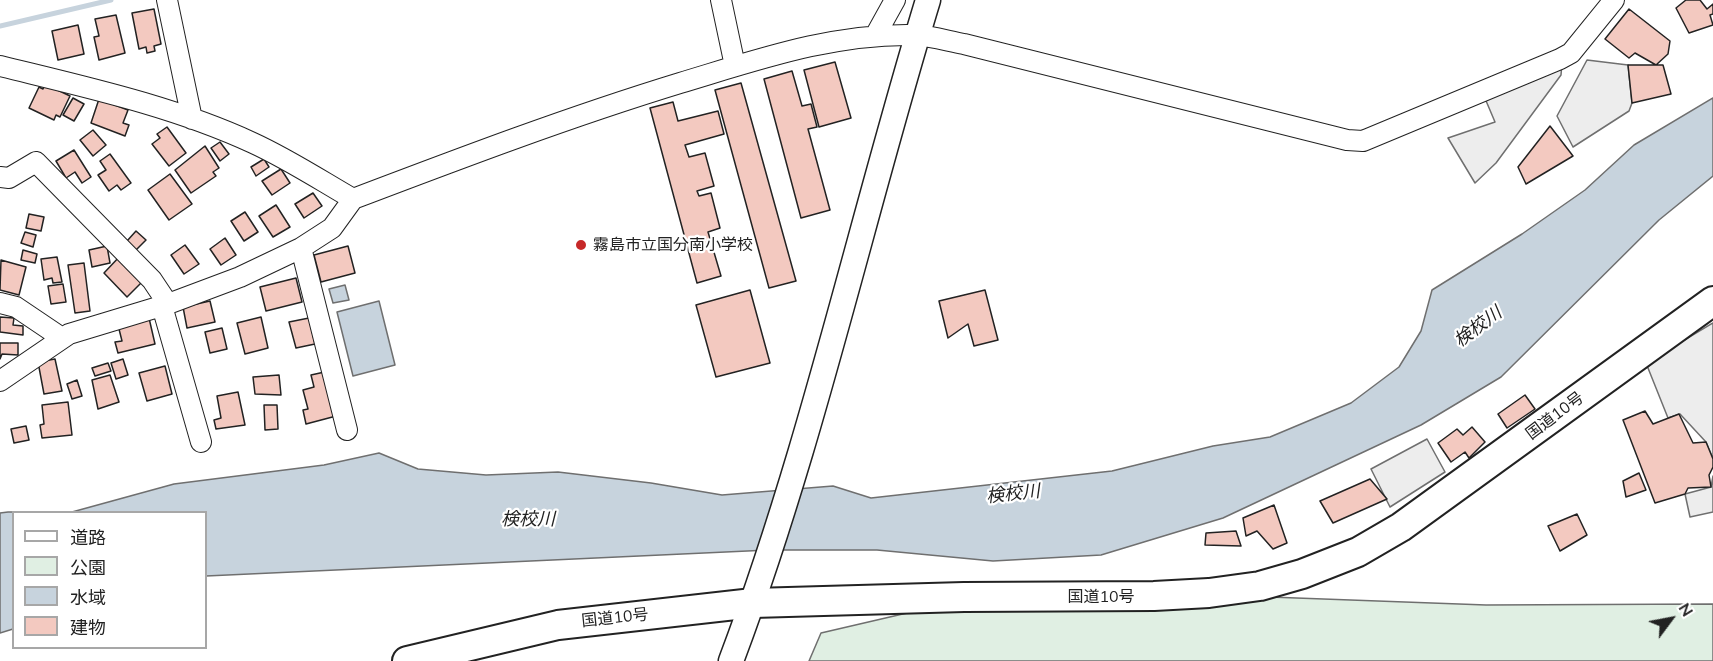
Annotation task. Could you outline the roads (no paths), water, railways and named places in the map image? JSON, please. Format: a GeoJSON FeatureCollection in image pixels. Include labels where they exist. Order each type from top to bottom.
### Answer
{"type":"FeatureCollection","features":[{"type":"Feature","properties":{"kind":"highway","name":"国道10号"},"geometry":{"type":"LineString","coordinates":[[407,661],[558,625],[758,591],[1165,596],[1260,586],[1302,574],[1358,552],[1401,527],[1713,301]]}},
{"type":"Feature","properties":{"kind":"main road"},"geometry":{"type":"LineString","coordinates":[[731,661],[758,591],[817,395],[928,0]]}},
{"type":"Feature","properties":{"kind":"street"},"geometry":{"type":"LineString","coordinates":[[167,0],[192,119]]}},
{"type":"Feature","properties":{"kind":"street"},"geometry":{"type":"LineString","coordinates":[[721,0],[735,66]]}},
{"type":"Feature","properties":{"kind":"street"},"geometry":{"type":"LineString","coordinates":[[875,36],[895,0]]}},
{"type":"Feature","properties":{"kind":"street"},"geometry":{"type":"LineString","coordinates":[[0,381],[62,339],[92,325],[165,305],[240,277],[301,248],[332,228],[353,199],[588,111],[751,60],[833,40],[918,35],[964,44],[1347,140],[1363,141],[1560,59],[1570,53],[1614,0]]}},
{"type":"Feature","properties":{"kind":"street"},"geometry":{"type":"LineString","coordinates":[[0,66],[138,101],[192,119],[254,143],[353,199]]}},
{"type":"Feature","properties":{"kind":"street"},"geometry":{"type":"LineString","coordinates":[[0,177],[9,178],[36,162],[152,280],[165,305],[201,442]]}},
{"type":"Feature","properties":{"kind":"street"},"geometry":{"type":"LineString","coordinates":[[301,248],[347,430]]}},
{"type":"Feature","properties":{"kind":"street"},"geometry":{"type":"LineString","coordinates":[[0,303],[16,307],[62,339]]}},
{"type":"Feature","properties":{"kind":"water","name":"検校川"},"geometry":{"type":"Polygon","coordinates":[[[1713,98],[1713,176],[1659,220],[1501,377],[1421,425],[1223,518],[1101,555],[993,561],[877,550],[769,550],[207,576],[207,511],[76,511],[174,484],[324,465],[379,453],[418,469],[486,475],[558,472],[651,483],[722,495],[833,486],[871,498],[1112,471],[1213,446],[1270,437],[1351,403],[1399,367],[1421,331],[1432,290],[1522,234],[1585,190],[1634,145],[1713,98]]]}},
{"type":"Feature","properties":{"kind":"water"},"geometry":{"type":"Polygon","coordinates":[[[345,285],[349,300],[333,303],[329,289],[345,285]]]}},
{"type":"Feature","properties":{"kind":"water"},"geometry":{"type":"Polygon","coordinates":[[[379,301],[395,365],[353,376],[337,312],[379,301]]]}},
{"type":"Feature","properties":{"kind":"water"},"geometry":{"type":"Polygon","coordinates":[[[12,512],[12,629],[0,633],[0,513],[12,512]]]}},
{"type":"Feature","properties":{"kind":"waterway"},"geometry":{"type":"LineString","coordinates":[[0,26],[111,0]]}},
{"type":"Feature","properties":{"kind":"place","name":"霧島市立国分南小学校"},"geometry":{"type":"Point","coordinates":[581,245]}}]}
